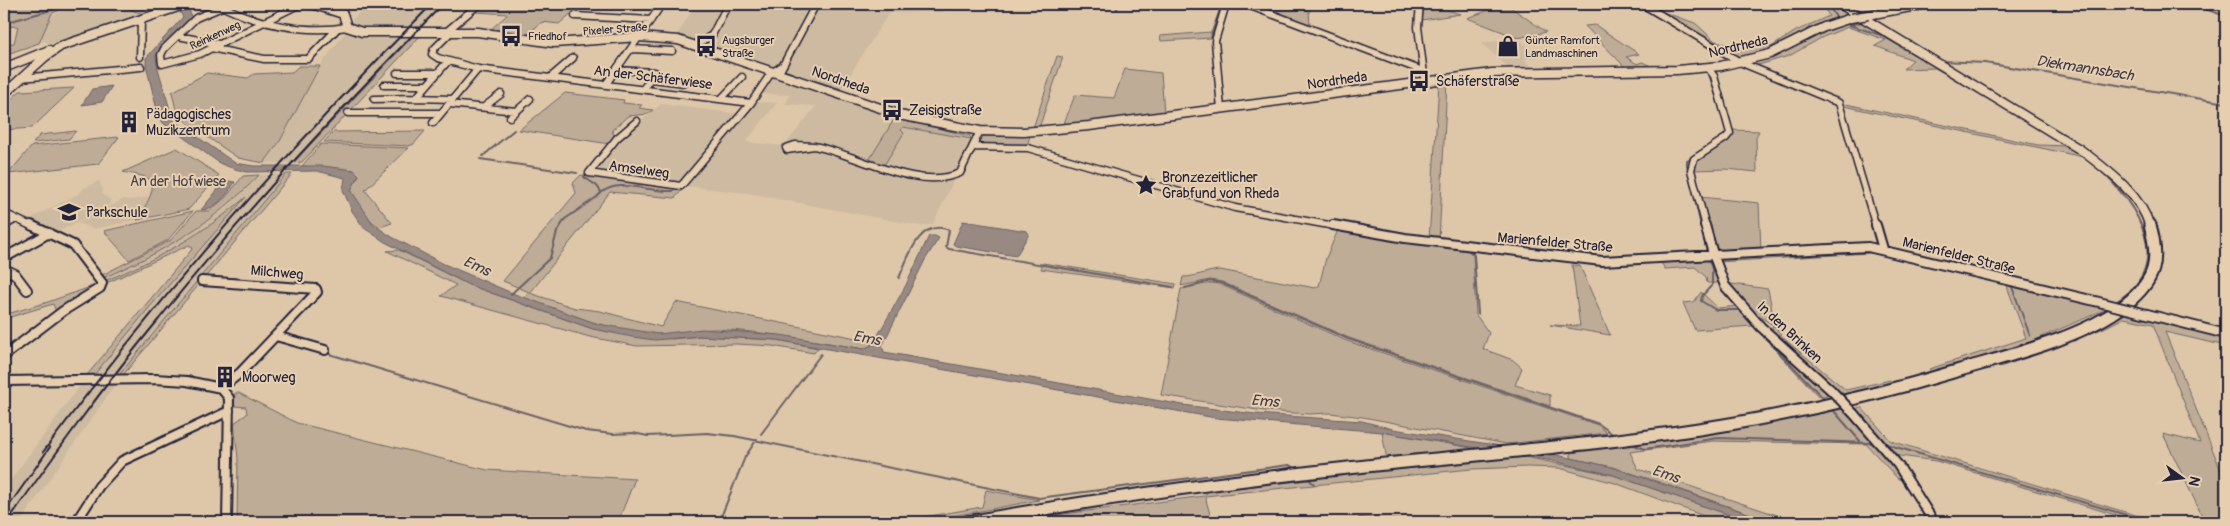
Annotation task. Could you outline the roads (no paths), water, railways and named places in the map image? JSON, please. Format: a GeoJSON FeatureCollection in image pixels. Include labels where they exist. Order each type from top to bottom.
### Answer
{"type":"FeatureCollection","features":[{"type":"Feature","properties":{"kind":"main road"},"geometry":{"type":"LineString","coordinates":[[4,68],[56,48],[187,4]]}},
{"type":"Feature","properties":{"kind":"main road"},"geometry":{"type":"LineString","coordinates":[[312,4],[343,14],[347,27]]}},
{"type":"Feature","properties":{"kind":"main road"},"geometry":{"type":"LineString","coordinates":[[967,522],[1142,494],[1292,475],[1633,438],[1734,423],[1834,404],[1917,384],[1978,366],[2053,340],[2109,314],[2137,296],[2150,279],[2156,258],[2155,243],[2151,227],[2133,198],[2109,172],[2056,133],[1840,4]]}},
{"type":"Feature","properties":{"kind":"main road"},"geometry":{"type":"LineString","coordinates":[[1883,4],[1896,10]]}},
{"type":"Feature","properties":{"kind":"main road"},"geometry":{"type":"LineString","coordinates":[[1888,4],[1896,10]]}},
{"type":"Feature","properties":{"kind":"main road","name":"Nordrheda"},"geometry":{"type":"LineString","coordinates":[[777,70],[904,116],[980,131],[1024,132],[1060,130],[1501,72],[1708,68],[1742,63],[1770,54],[1824,27],[1851,18],[1921,4]]}},
{"type":"Feature","properties":{"kind":"main road","name":"Pixeler Straße"},"geometry":{"type":"LineString","coordinates":[[347,27],[362,32],[479,32],[530,41],[554,43],[639,37],[667,38],[777,70]]}},
{"type":"Feature","properties":{"kind":"main road"},"geometry":{"type":"LineString","coordinates":[[4,94],[56,48]]}},
{"type":"Feature","properties":{"kind":"street","name":"Reinkenweg"},"geometry":{"type":"LineString","coordinates":[[178,36],[161,54],[162,64],[183,60],[211,48],[300,4]]}},
{"type":"Feature","properties":{"kind":"street"},"geometry":{"type":"LineString","coordinates":[[416,98],[448,61],[434,56],[432,52],[448,32],[479,4]]}},
{"type":"Feature","properties":{"kind":"street"},"geometry":{"type":"LineString","coordinates":[[606,84],[662,4]]}},
{"type":"Feature","properties":{"kind":"street"},"geometry":{"type":"LineString","coordinates":[[696,45],[712,35],[728,4]]}},
{"type":"Feature","properties":{"kind":"street"},"geometry":{"type":"LineString","coordinates":[[777,70],[816,4]]}},
{"type":"Feature","properties":{"kind":"street"},"geometry":{"type":"LineString","coordinates":[[1221,109],[1215,41],[1226,4]]}},
{"type":"Feature","properties":{"kind":"street"},"geometry":{"type":"LineString","coordinates":[[1244,4],[1423,71]]}},
{"type":"Feature","properties":{"kind":"street"},"geometry":{"type":"LineString","coordinates":[[1420,4],[1418,27],[1425,82]]}},
{"type":"Feature","properties":{"kind":"street"},"geometry":{"type":"LineString","coordinates":[[1642,4],[1742,63],[1839,103],[1883,249]]}},
{"type":"Feature","properties":{"kind":"street"},"geometry":{"type":"LineString","coordinates":[[178,36],[200,16],[220,5],[267,20],[304,28],[337,29],[347,27]]}},
{"type":"Feature","properties":{"kind":"street"},"geometry":{"type":"LineString","coordinates":[[575,16],[651,20]]}},
{"type":"Feature","properties":{"kind":"street"},"geometry":{"type":"LineString","coordinates":[[139,20],[141,22],[140,57]]}},
{"type":"Feature","properties":{"kind":"street"},"geometry":{"type":"LineString","coordinates":[[211,48],[258,58],[308,59],[337,29]]}},
{"type":"Feature","properties":{"kind":"street"},"geometry":{"type":"LineString","coordinates":[[178,36],[220,44]]}},
{"type":"Feature","properties":{"kind":"street"},"geometry":{"type":"LineString","coordinates":[[632,48],[672,51]]}},
{"type":"Feature","properties":{"kind":"street"},"geometry":{"type":"LineString","coordinates":[[551,78],[573,58]]}},
{"type":"Feature","properties":{"kind":"street","name":"An der Schäferwiese"},"geometry":{"type":"LineString","coordinates":[[448,61],[478,69],[751,103]]}},
{"type":"Feature","properties":{"kind":"street"},"geometry":{"type":"LineString","coordinates":[[21,78],[141,67]]}},
{"type":"Feature","properties":{"kind":"street","name":"In den Brinken"},"geometry":{"type":"LineString","coordinates":[[1708,68],[1714,76],[1730,133],[1726,138],[1694,159],[1691,170],[1714,256],[1725,286],[1760,327],[1831,390],[1854,414],[1893,459],[1915,490],[1934,522]]}},
{"type":"Feature","properties":{"kind":"street"},"geometry":{"type":"LineString","coordinates":[[433,123],[478,69]]}},
{"type":"Feature","properties":{"kind":"street"},"geometry":{"type":"LineString","coordinates":[[616,70],[654,72],[656,74],[643,89]]}},
{"type":"Feature","properties":{"kind":"street","name":"Amselweg"},"geometry":{"type":"LineString","coordinates":[[637,122],[618,138],[589,173],[681,186],[777,70]]}},
{"type":"Feature","properties":{"kind":"street"},"geometry":{"type":"LineString","coordinates":[[397,73],[437,73]]}},
{"type":"Feature","properties":{"kind":"street"},"geometry":{"type":"LineString","coordinates":[[721,99],[742,77]]}},
{"type":"Feature","properties":{"kind":"street"},"geometry":{"type":"LineString","coordinates":[[652,79],[685,83]]}},
{"type":"Feature","properties":{"kind":"street"},"geometry":{"type":"LineString","coordinates":[[384,85],[426,85]]}},
{"type":"Feature","properties":{"kind":"street"},"geometry":{"type":"LineString","coordinates":[[484,108],[501,94]]}},
{"type":"Feature","properties":{"kind":"street"},"geometry":{"type":"LineString","coordinates":[[374,99],[416,98],[516,111]]}},
{"type":"Feature","properties":{"kind":"street"},"geometry":{"type":"LineString","coordinates":[[510,116],[530,99]]}},
{"type":"Feature","properties":{"kind":"street"},"geometry":{"type":"LineString","coordinates":[[348,113],[441,112]]}},
{"type":"Feature","properties":{"kind":"street"},"geometry":{"type":"LineString","coordinates":[[814,146],[844,154],[888,170],[944,177],[960,173],[980,131]]}},
{"type":"Feature","properties":{"kind":"street","name":"Marienfelder Straße"},"geometry":{"type":"LineString","coordinates":[[973,147],[1028,148],[1236,208],[1405,238],[1602,261],[1868,248],[1883,249],[2226,334]]}},
{"type":"Feature","properties":{"kind":"street"},"geometry":{"type":"LineString","coordinates":[[4,213],[73,244],[102,283],[100,288],[63,311],[4,356]]}},
{"type":"Feature","properties":{"kind":"street"},"geometry":{"type":"LineString","coordinates":[[4,226],[16,219]]}},
{"type":"Feature","properties":{"kind":"street"},"geometry":{"type":"LineString","coordinates":[[4,258],[49,233]]}},
{"type":"Feature","properties":{"kind":"street"},"geometry":{"type":"LineString","coordinates":[[4,269],[15,274],[27,290]]}},
{"type":"Feature","properties":{"kind":"street","name":"Milchweg"},"geometry":{"type":"LineString","coordinates":[[202,281],[316,289],[317,292],[240,373],[221,388]]}},
{"type":"Feature","properties":{"kind":"street"},"geometry":{"type":"LineString","coordinates":[[276,336],[325,350]]}},
{"type":"Feature","properties":{"kind":"street"},"geometry":{"type":"LineString","coordinates":[[4,381],[155,379],[187,381],[221,388],[229,398],[227,522]]}},
{"type":"Feature","properties":{"kind":"street"},"geometry":{"type":"LineString","coordinates":[[76,522],[99,486],[122,460],[229,411]]}},
{"type":"Feature","properties":{"kind":"waterway"},"geometry":{"type":"LineString","coordinates":[[1117,9],[1118,4]]}},
{"type":"Feature","properties":{"kind":"waterway"},"geometry":{"type":"LineString","coordinates":[[1212,41],[1212,32],[1222,4]]}},
{"type":"Feature","properties":{"kind":"waterway","name":"Diekmannsbach"},"geometry":{"type":"LineString","coordinates":[[1828,4],[1837,19]]}},
{"type":"Feature","properties":{"kind":"waterway"},"geometry":{"type":"LineString","coordinates":[[2190,4],[2226,16]]}},
{"type":"Feature","properties":{"kind":"waterway"},"geometry":{"type":"LineString","coordinates":[[4,23],[62,7]]}},
{"type":"Feature","properties":{"kind":"waterway","name":"Diekmannsbach"},"geometry":{"type":"LineString","coordinates":[[1850,25],[1862,22]]}},
{"type":"Feature","properties":{"kind":"waterway","name":"Diekmannsbach"},"geometry":{"type":"LineString","coordinates":[[1849,25],[1881,35],[1924,60]]}},
{"type":"Feature","properties":{"kind":"waterway"},"geometry":{"type":"LineString","coordinates":[[703,44],[734,55]]}},
{"type":"Feature","properties":{"kind":"waterway"},"geometry":{"type":"LineString","coordinates":[[1418,54],[1420,67]]}},
{"type":"Feature","properties":{"kind":"waterway","name":"Diekmannsbach"},"geometry":{"type":"LineString","coordinates":[[1942,61],[1985,63],[2226,103]]}},
{"type":"Feature","properties":{"kind":"waterway"},"geometry":{"type":"LineString","coordinates":[[786,71],[799,76]]}},
{"type":"Feature","properties":{"kind":"waterway"},"geometry":{"type":"LineString","coordinates":[[1709,74],[1719,105]]}},
{"type":"Feature","properties":{"kind":"waterway"},"geometry":{"type":"LineString","coordinates":[[809,79],[840,89],[838,91]]}},
{"type":"Feature","properties":{"kind":"waterway"},"geometry":{"type":"LineString","coordinates":[[483,156],[514,130]]}},
{"type":"Feature","properties":{"kind":"waterway"},"geometry":{"type":"LineString","coordinates":[[1694,156],[1687,160],[1687,165],[1707,252]]}},
{"type":"Feature","properties":{"kind":"waterway"},"geometry":{"type":"LineString","coordinates":[[480,159],[577,173]]}},
{"type":"Feature","properties":{"kind":"waterway"},"geometry":{"type":"LineString","coordinates":[[2096,166],[2125,198],[2136,215],[2144,234],[2147,252],[2144,270],[2134,287],[2114,303]]}},
{"type":"Feature","properties":{"kind":"waterway"},"geometry":{"type":"LineString","coordinates":[[585,175],[584,177],[597,186],[601,192]]}},
{"type":"Feature","properties":{"kind":"waterway"},"geometry":{"type":"LineString","coordinates":[[511,294],[550,258],[557,232],[565,219],[604,191],[613,187],[623,186],[673,191]]}},
{"type":"Feature","properties":{"kind":"waterway"},"geometry":{"type":"LineString","coordinates":[[899,278],[916,242],[930,230],[939,228],[949,230],[946,247],[949,249],[1173,287]]}},
{"type":"Feature","properties":{"kind":"waterway"},"geometry":{"type":"LineString","coordinates":[[1468,249],[1474,255],[1478,314]]}},
{"type":"Feature","properties":{"kind":"waterway"},"geometry":{"type":"LineString","coordinates":[[1709,260],[1712,269],[1712,285],[1702,296],[1701,301],[1716,310],[1740,310],[1753,324]]}},
{"type":"Feature","properties":{"kind":"waterway"},"geometry":{"type":"LineString","coordinates":[[1185,288],[1210,281],[1221,283],[1348,339],[1599,424],[1614,435]]}},
{"type":"Feature","properties":{"kind":"waterway"},"geometry":{"type":"LineString","coordinates":[[2011,284],[2030,336]]}},
{"type":"Feature","properties":{"kind":"waterway"},"geometry":{"type":"LineString","coordinates":[[2045,293],[2059,297],[2061,295]]}},
{"type":"Feature","properties":{"kind":"waterway"},"geometry":{"type":"LineString","coordinates":[[1761,333],[1824,399]]}},
{"type":"Feature","properties":{"kind":"waterway"},"geometry":{"type":"LineString","coordinates":[[326,353],[586,431],[613,434],[633,433],[648,436],[707,433],[756,440]]}},
{"type":"Feature","properties":{"kind":"waterway"},"geometry":{"type":"LineString","coordinates":[[761,434],[821,354]]}},
{"type":"Feature","properties":{"kind":"waterway"},"geometry":{"type":"LineString","coordinates":[[1834,411],[1860,441]]}},
{"type":"Feature","properties":{"kind":"waterway"},"geometry":{"type":"LineString","coordinates":[[1629,443],[1645,449],[1718,438],[1871,443]]}},
{"type":"Feature","properties":{"kind":"waterway"},"geometry":{"type":"LineString","coordinates":[[719,522],[745,457],[756,440]]}},
{"type":"Feature","properties":{"kind":"waterway"},"geometry":{"type":"LineString","coordinates":[[756,440],[1039,498],[1289,465],[1297,469]]}},
{"type":"Feature","properties":{"kind":"waterway"},"geometry":{"type":"LineString","coordinates":[[1886,444],[2150,522]]}},
{"type":"Feature","properties":{"kind":"waterway"},"geometry":{"type":"LineString","coordinates":[[1306,477],[1314,484]]}},
{"type":"Feature","properties":{"kind":"waterway"},"geometry":{"type":"LineString","coordinates":[[1359,518],[1431,522]]}},
{"type":"Feature","properties":{"kind":"railway"},"geometry":{"type":"LineString","coordinates":[[43,452],[134,335],[230,221],[329,111],[432,4]]}},
{"type":"Feature","properties":{"kind":"railway"},"geometry":{"type":"LineString","coordinates":[[7,522],[100,394],[192,278],[261,197],[369,80],[443,4]]}},
{"type":"Feature","properties":{"kind":"railway"},"geometry":{"type":"LineString","coordinates":[[4,513],[50,447]]}},
{"type":"Feature","properties":{"kind":"place","name":"Friedhof"},"geometry":{"type":"Point","coordinates":[511,36]}},
{"type":"Feature","properties":{"kind":"place","name":"Augsburger Straße"},"geometry":{"type":"Point","coordinates":[706,46]}},
{"type":"Feature","properties":{"kind":"place","name":"Günter Ramfort Landmaschinen"},"geometry":{"type":"Point","coordinates":[1508,46]}},
{"type":"Feature","properties":{"kind":"place","name":"Schäferstraße"},"geometry":{"type":"Point","coordinates":[1419,81]}},
{"type":"Feature","properties":{"kind":"place","name":"Zeisigstraße"},"geometry":{"type":"Point","coordinates":[892,110]}},
{"type":"Feature","properties":{"kind":"place","name":"Pädagogisches Muzikzentrum"},"geometry":{"type":"Point","coordinates":[129,122]}},
{"type":"Feature","properties":{"kind":"place","name":"Bronzezeitlicher Grabfund von Rheda"},"geometry":{"type":"Point","coordinates":[1146,185]}},
{"type":"Feature","properties":{"kind":"place","name":"Parkschule"},"geometry":{"type":"Point","coordinates":[69,212]}},
{"type":"Feature","properties":{"kind":"place","name":"Moorweg"},"geometry":{"type":"Point","coordinates":[225,377]}},
{"type":"Feature","properties":{"kind":"park label","name":"An der Hofwiese"},"geometry":{"type":"Point","coordinates":[178,181]}},
{"type":"Feature","properties":{"kind":"water label","name":"Ems"},"geometry":{"type":"Point","coordinates":[477,266]}},
{"type":"Feature","properties":{"kind":"water label","name":"Ems"},"geometry":{"type":"Point","coordinates":[867,338]}},
{"type":"Feature","properties":{"kind":"water label","name":"Ems"},"geometry":{"type":"Point","coordinates":[1265,401]}},
{"type":"Feature","properties":{"kind":"water label","name":"Ems"},"geometry":{"type":"Point","coordinates":[1666,474]}}]}
